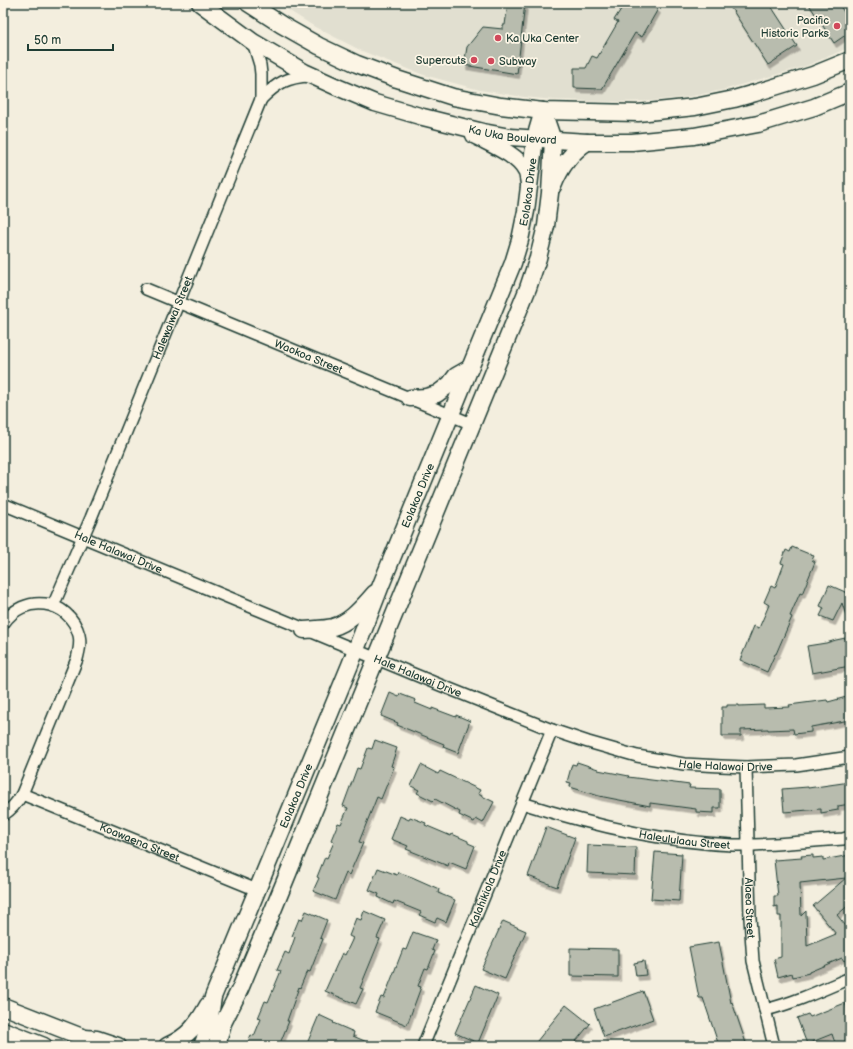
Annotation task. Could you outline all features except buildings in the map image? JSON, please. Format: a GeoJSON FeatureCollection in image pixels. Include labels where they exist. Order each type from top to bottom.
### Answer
{"type":"FeatureCollection","features":[{"type":"Feature","properties":{"kind":"street","name":"Ka Uka Boulevard"},"geometry":{"type":"LineString","coordinates":[[200,3],[253,42],[312,76],[337,87],[375,103],[422,117],[483,132],[510,136],[586,142],[632,142],[694,136],[758,124],[814,107],[850,92]]}},
{"type":"Feature","properties":{"kind":"street"},"geometry":{"type":"LineString","coordinates":[[248,3],[282,25],[319,46],[357,64],[397,79],[453,97],[501,106],[543,111],[638,113],[695,107],[755,93],[814,75],[850,60]]}},
{"type":"Feature","properties":{"kind":"street","name":"Halewaiwai Street"},"geometry":{"type":"LineString","coordinates":[[83,537],[261,99],[260,65],[253,42]]}},
{"type":"Feature","properties":{"kind":"street","name":"Halewaiwai Street"},"geometry":{"type":"LineString","coordinates":[[261,99],[281,83],[297,76],[312,76]]}},
{"type":"Feature","properties":{"kind":"street","name":"Eolakoa Drive"},"geometry":{"type":"LineString","coordinates":[[202,1046],[210,1017],[213,997],[513,263],[520,240],[526,210],[535,138],[543,111]]}},
{"type":"Feature","properties":{"kind":"street","name":"Eolakoa Drive"},"geometry":{"type":"LineString","coordinates":[[217,1046],[223,1023],[240,989],[269,920],[530,282],[546,226],[550,193],[553,140],[543,111]]}},
{"type":"Feature","properties":{"kind":"street"},"geometry":{"type":"LineString","coordinates":[[456,126],[502,149],[514,158],[522,165],[530,185]]}},
{"type":"Feature","properties":{"kind":"street"},"geometry":{"type":"LineString","coordinates":[[550,193],[559,172],[569,157],[586,142]]}},
{"type":"Feature","properties":{"kind":"street","name":"Waokoa Street"},"geometry":{"type":"LineString","coordinates":[[146,289],[472,424]]}},
{"type":"Feature","properties":{"kind":"street"},"geometry":{"type":"LineString","coordinates":[[410,398],[426,397],[437,394],[450,384],[456,376],[470,368]]}},
{"type":"Feature","properties":{"kind":"street","name":"Hale Halawai Drive"},"geometry":{"type":"LineString","coordinates":[[3,504],[355,651],[552,730],[588,742],[636,756],[684,764],[746,767],[796,765],[850,757]]}},
{"type":"Feature","properties":{"kind":"street"},"geometry":{"type":"LineString","coordinates":[[54,606],[83,537]]}},
{"type":"Feature","properties":{"kind":"street"},"geometry":{"type":"LineString","coordinates":[[304,630],[331,627],[342,623],[361,608],[381,585]]}},
{"type":"Feature","properties":{"kind":"street"},"geometry":{"type":"LineString","coordinates":[[3,624],[15,610],[25,605],[37,603],[48,604],[59,609],[68,616],[75,625],[79,636],[80,647],[77,660],[22,794],[16,804],[3,815]]}},
{"type":"Feature","properties":{"kind":"street","name":"Kalahikiola Drive"},"geometry":{"type":"LineString","coordinates":[[423,1046],[552,730]]}},
{"type":"Feature","properties":{"kind":"street","name":"Alaea Street"},"geometry":{"type":"LineString","coordinates":[[746,767],[750,918],[753,961],[774,1046]]}},
{"type":"Feature","properties":{"kind":"street","name":"Koawaena Street"},"geometry":{"type":"LineString","coordinates":[[22,794],[257,890]]}},
{"type":"Feature","properties":{"kind":"street","name":"Haleululaau Street"},"geometry":{"type":"LineString","coordinates":[[522,803],[611,828],[677,840],[749,845],[843,839],[850,837]]}},
{"type":"Feature","properties":{"kind":"street"},"geometry":{"type":"LineString","coordinates":[[257,890],[274,886],[288,874]]}},
{"type":"Feature","properties":{"kind":"street"},"geometry":{"type":"LineString","coordinates":[[257,890],[266,900],[270,914],[269,920]]}},
{"type":"Feature","properties":{"kind":"street"},"geometry":{"type":"LineString","coordinates":[[765,1010],[822,991],[850,978]]}},
{"type":"Feature","properties":{"kind":"street"},"geometry":{"type":"LineString","coordinates":[[167,1046],[180,1040],[193,1028],[213,997]]}},
{"type":"Feature","properties":{"kind":"street"},"geometry":{"type":"LineString","coordinates":[[3,1006],[82,1037],[118,1046]]}},
{"type":"Feature","properties":{"kind":"street"},"geometry":{"type":"LineString","coordinates":[[3,1030],[44,1046]]}},
{"type":"Feature","properties":{"kind":"street"},"geometry":{"type":"LineString","coordinates":[[82,1037],[96,1046]]}},
{"type":"Feature","properties":{"kind":"shaded area"},"geometry":{"type":"Polygon","coordinates":[[[277,3],[850,3],[850,47],[806,66],[723,90],[688,97],[650,101],[619,102],[554,100],[480,90],[424,75],[362,51],[315,27],[277,3]]]}},
{"type":"Feature","properties":{"kind":"place","name":"Pacific Historic Parks"},"geometry":{"type":"Point","coordinates":[837,26]}},
{"type":"Feature","properties":{"kind":"place","name":"Ka Uka Center"},"geometry":{"type":"Point","coordinates":[498,38]}},
{"type":"Feature","properties":{"kind":"place","name":"Supercuts"},"geometry":{"type":"Point","coordinates":[474,60]}},
{"type":"Feature","properties":{"kind":"place","name":"Subway"},"geometry":{"type":"Point","coordinates":[491,61]}}]}
